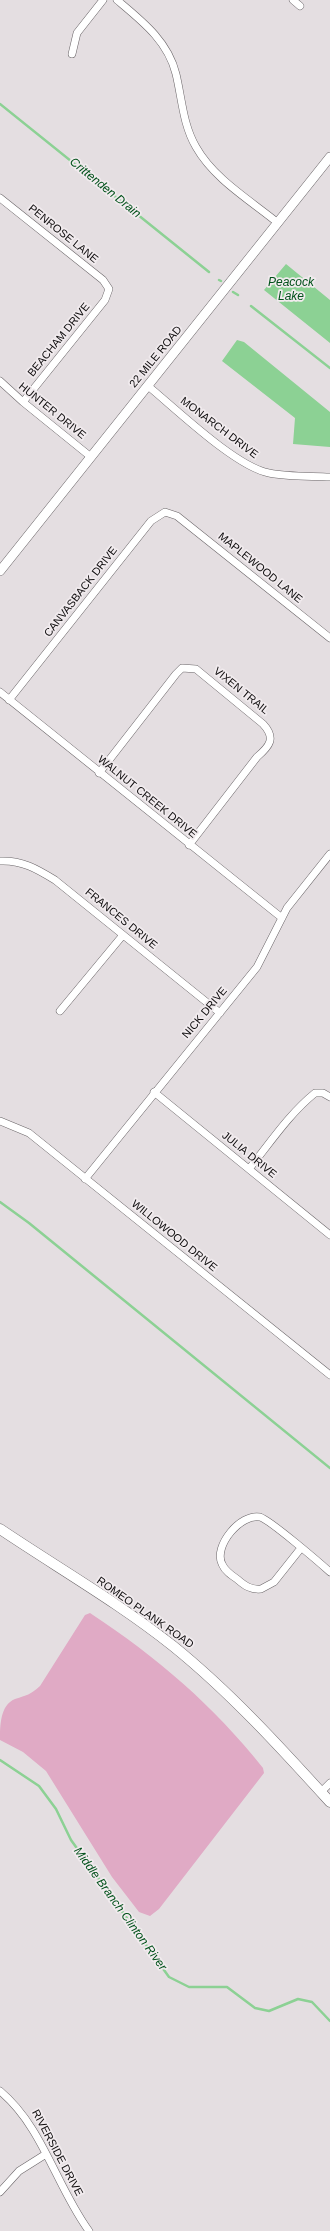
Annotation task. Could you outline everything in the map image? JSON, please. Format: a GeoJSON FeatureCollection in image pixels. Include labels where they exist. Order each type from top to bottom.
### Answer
{"type":"FeatureCollection","features":[{"type":"Feature","properties":{"kind":"main road","name":"ROMEO PLANK ROAD"},"geometry":{"type":"LineString","coordinates":[[0,1529],[172,1645],[229,1696],[330,1802]]}},
{"type":"Feature","properties":{"kind":"street"},"geometry":{"type":"LineString","coordinates":[[72,54],[74,41],[80,29],[103,0]]}},
{"type":"Feature","properties":{"kind":"street"},"geometry":{"type":"LineString","coordinates":[[117,0],[150,29],[166,50],[176,73],[190,135],[202,157],[220,176],[278,223]]}},
{"type":"Feature","properties":{"kind":"street"},"geometry":{"type":"LineString","coordinates":[[293,0],[300,6]]}},
{"type":"Feature","properties":{"kind":"street","name":"22 MILE ROAD"},"geometry":{"type":"LineString","coordinates":[[0,571],[330,158]]}},
{"type":"Feature","properties":{"kind":"street","name":"PENROSE LANE"},"geometry":{"type":"LineString","coordinates":[[0,198],[103,280],[109,289]]}},
{"type":"Feature","properties":{"kind":"street","name":"BEACHAM DRIVE"},"geometry":{"type":"LineString","coordinates":[[23,402],[105,300],[109,289]]}},
{"type":"Feature","properties":{"kind":"street","name":"HUNTER DRIVE"},"geometry":{"type":"LineString","coordinates":[[0,381],[23,402],[91,457]]}},
{"type":"Feature","properties":{"kind":"street","name":"MONARCH DRIVE"},"geometry":{"type":"LineString","coordinates":[[148,386],[228,452],[252,468],[269,473],[330,477]]}},
{"type":"Feature","properties":{"kind":"street","name":"CANVASBACK DRIVE"},"geometry":{"type":"LineString","coordinates":[[9,700],[151,521],[165,512],[177,516]]}},
{"type":"Feature","properties":{"kind":"street","name":"MAPLEWOOD LANE"},"geometry":{"type":"LineString","coordinates":[[177,516],[330,638]]}},
{"type":"Feature","properties":{"kind":"street","name":"VIXEN TRAIL"},"geometry":{"type":"LineString","coordinates":[[99,773],[182,668],[196,669],[264,724],[270,732],[270,740],[266,749],[257,757],[189,845]]}},
{"type":"Feature","properties":{"kind":"street","name":"WALNUT CREEK DRIVE"},"geometry":{"type":"LineString","coordinates":[[0,692],[99,773],[282,918]]}},
{"type":"Feature","properties":{"kind":"street","name":"NICK DRIVE"},"geometry":{"type":"LineString","coordinates":[[85,1179],[154,1092],[257,967],[282,918],[330,854]]}},
{"type":"Feature","properties":{"kind":"street","name":"FRANCES DRIVE"},"geometry":{"type":"LineString","coordinates":[[0,861],[12,861],[32,866],[55,880],[220,1013]]}},
{"type":"Feature","properties":{"kind":"street"},"geometry":{"type":"LineString","coordinates":[[60,1011],[123,935]]}},
{"type":"Feature","properties":{"kind":"street","name":"JULIA DRIVE"},"geometry":{"type":"LineString","coordinates":[[154,1092],[330,1235]]}},
{"type":"Feature","properties":{"kind":"street"},"geometry":{"type":"LineString","coordinates":[[249,1169],[283,1126],[308,1099],[315,1093],[323,1093],[330,1097]]}},
{"type":"Feature","properties":{"kind":"street","name":"WILLOWOOD DRIVE"},"geometry":{"type":"LineString","coordinates":[[0,1121],[30,1133],[85,1179],[330,1375]]}},
{"type":"Feature","properties":{"kind":"street"},"geometry":{"type":"LineString","coordinates":[[301,1548],[269,1586],[261,1590],[247,1587],[227,1571],[221,1564],[220,1553],[225,1541],[244,1520],[256,1517],[263,1518],[301,1548],[330,1572]]}},
{"type":"Feature","properties":{"kind":"street"},"geometry":{"type":"LineString","coordinates":[[321,1792],[330,1783]]}},
{"type":"Feature","properties":{"kind":"street","name":"RIVERSIDE DRIVE"},"geometry":{"type":"LineString","coordinates":[[0,2091],[24,2115],[73,2207],[88,2231]]}},
{"type":"Feature","properties":{"kind":"street"},"geometry":{"type":"LineString","coordinates":[[0,2192],[19,2171],[46,2154]]}},
{"type":"Feature","properties":{"kind":"shaded area"},"geometry":{"type":"Polygon","coordinates":[[[90,1613],[139,1647],[204,1703],[244,1745],[263,1768],[264,1773],[159,1909],[150,1916],[139,1912],[112,1877],[46,1771],[23,1752],[0,1740],[2,1716],[6,1706],[15,1699],[26,1696],[40,1686],[85,1615],[90,1613]]]}},
{"type":"Feature","properties":{"kind":"water","name":"Peacock Lake"},"geometry":{"type":"Polygon","coordinates":[[[286,264],[330,300],[330,343],[264,290],[286,264]]]}},
{"type":"Feature","properties":{"kind":"water"},"geometry":{"type":"Polygon","coordinates":[[[237,340],[244,342],[330,412],[330,447],[293,444],[295,418],[222,361],[237,340]]]}},
{"type":"Feature","properties":{"kind":"waterway","name":"Crittenden Drain"},"geometry":{"type":"LineString","coordinates":[[0,104],[209,272]]}},
{"type":"Feature","properties":{"kind":"waterway","name":"Crittenden Drain"},"geometry":{"type":"LineString","coordinates":[[233,292],[238,295]]}},
{"type":"Feature","properties":{"kind":"waterway","name":"Crittenden Drain"},"geometry":{"type":"LineString","coordinates":[[251,306],[330,368]]}},
{"type":"Feature","properties":{"kind":"waterway"},"geometry":{"type":"LineString","coordinates":[[0,1202],[29,1223],[330,1468]]}},
{"type":"Feature","properties":{"kind":"waterway","name":"Middle Branch Clinton River"},"geometry":{"type":"LineString","coordinates":[[0,1760],[39,1786],[56,1809],[71,1840],[169,1977],[189,1987],[227,1987],[255,2008],[269,2011],[298,1999],[312,2002],[330,2021]]}}]}
